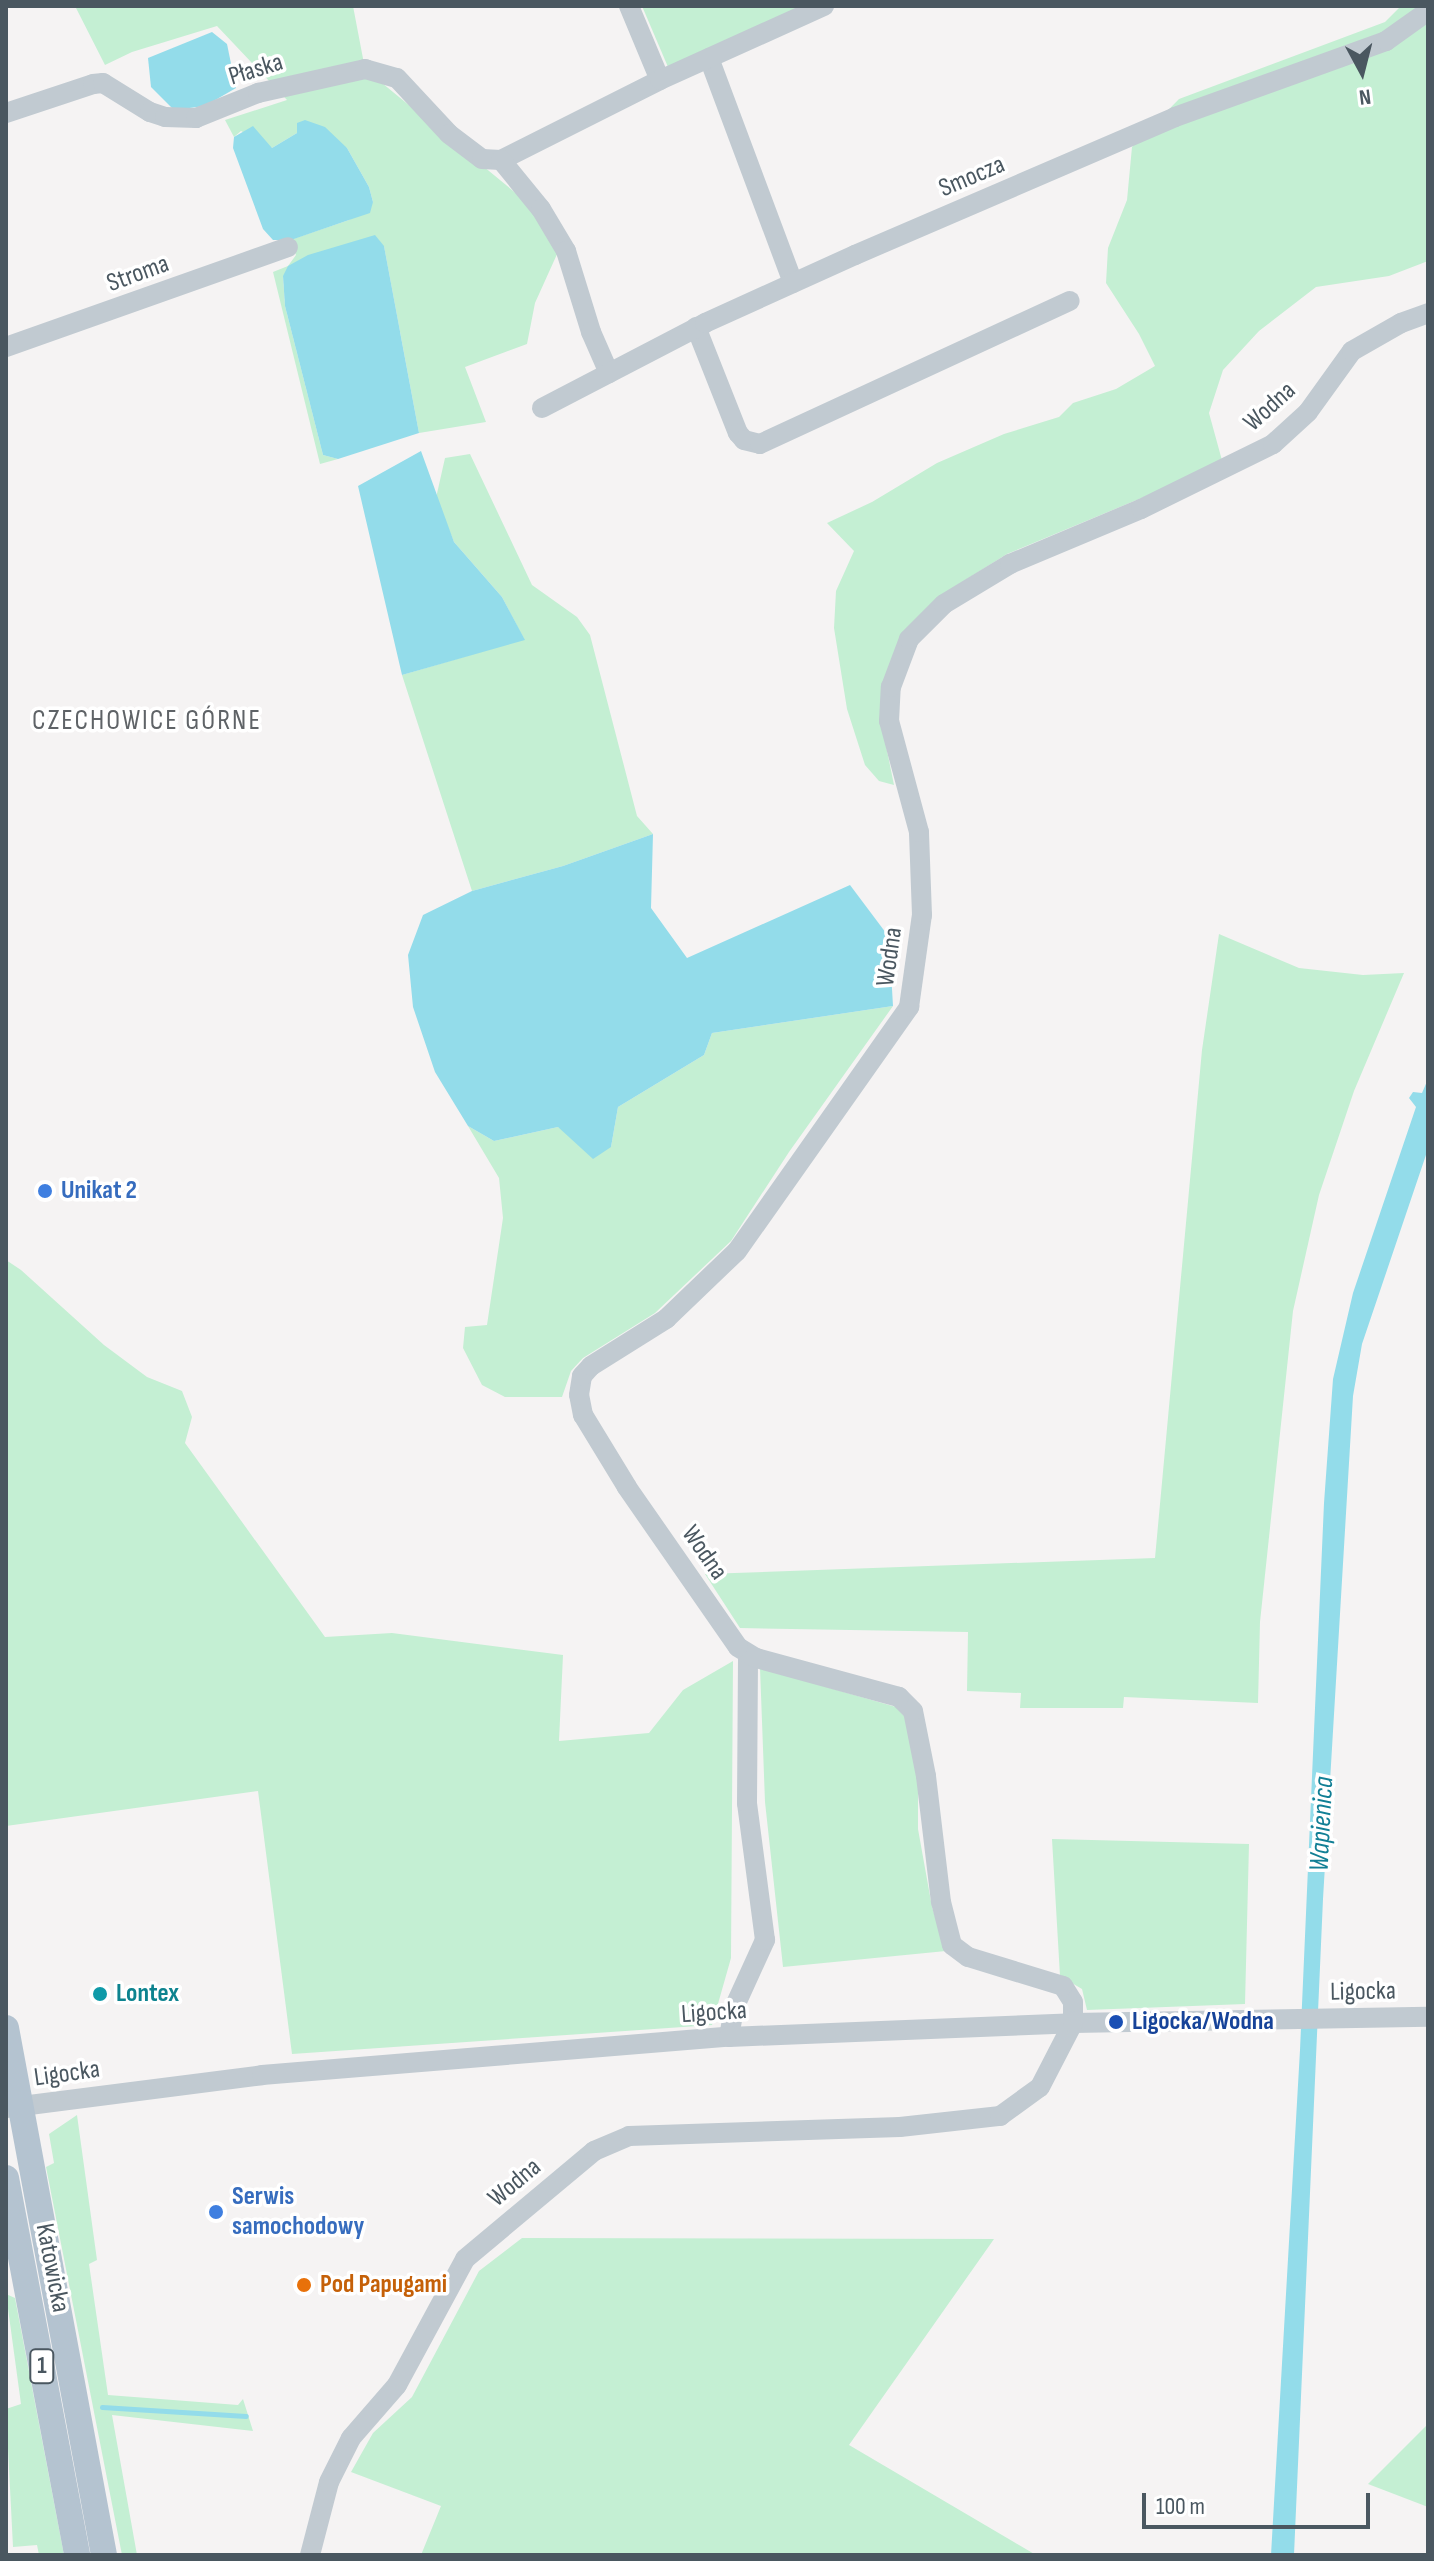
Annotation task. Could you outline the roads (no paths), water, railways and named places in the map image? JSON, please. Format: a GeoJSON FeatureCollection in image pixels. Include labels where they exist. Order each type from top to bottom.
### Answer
{"type":"FeatureCollection","features":[{"type":"Feature","properties":{"kind":"main road","name":"Katowicka"},"geometry":{"type":"LineString","coordinates":[[6,2028],[14,2108],[104,2555]]}},
{"type":"Feature","properties":{"kind":"main road","name":"Katowicka"},"geometry":{"type":"LineString","coordinates":[[6,2178],[77,2555]]}},
{"type":"Feature","properties":{"kind":"street"},"geometry":{"type":"LineString","coordinates":[[629,6],[660,80]]}},
{"type":"Feature","properties":{"kind":"street"},"geometry":{"type":"LineString","coordinates":[[501,160],[660,80],[824,6]]}},
{"type":"Feature","properties":{"kind":"street","name":"Smocza"},"geometry":{"type":"LineString","coordinates":[[542,408],[696,327],[793,283],[1175,117],[1282,75],[1386,41],[1428,11]]}},
{"type":"Feature","properties":{"kind":"street"},"geometry":{"type":"LineString","coordinates":[[709,58],[793,283]]}},
{"type":"Feature","properties":{"kind":"street","name":"Płaska"},"geometry":{"type":"LineString","coordinates":[[6,113],[103,83],[150,112],[165,117],[196,118],[258,93],[365,69],[397,78],[449,134],[482,159],[501,160],[541,209],[566,251],[591,332],[609,373]]}},
{"type":"Feature","properties":{"kind":"street","name":"Stroma"},"geometry":{"type":"LineString","coordinates":[[6,347],[288,247]]}},
{"type":"Feature","properties":{"kind":"street"},"geometry":{"type":"LineString","coordinates":[[696,327],[738,433],[744,440],[760,444],[1070,301]]}},
{"type":"Feature","properties":{"kind":"street","name":"Wodna"},"geometry":{"type":"LineString","coordinates":[[748,1655],[738,1647],[627,1487],[583,1415],[579,1395],[582,1376],[591,1366],[666,1319],[737,1251],[909,1007],[922,915],[919,832],[889,721],[891,687],[909,639],[944,604],[1010,564],[1141,509],[1273,444],[1308,412],[1352,351],[1401,323],[1428,313]]}},
{"type":"Feature","properties":{"kind":"street"},"geometry":{"type":"LineString","coordinates":[[729,2037],[734,2008],[765,1940],[747,1803],[748,1655],[899,1697],[913,1711],[926,1776],[941,1902],[952,1945],[968,1957],[1063,1986],[1073,2002],[1073,2023]]}},
{"type":"Feature","properties":{"kind":"street","name":"Ligocka"},"geometry":{"type":"LineString","coordinates":[[14,2108],[262,2075],[729,2037],[1073,2023],[1428,2017]]}},
{"type":"Feature","properties":{"kind":"street","name":"Wodna"},"geometry":{"type":"LineString","coordinates":[[310,2555],[329,2482],[351,2438],[397,2385],[465,2259],[594,2151],[629,2136],[900,2127],[1000,2116],[1040,2087],[1073,2023]]}},
{"type":"Feature","properties":{"kind":"water"},"geometry":{"type":"Polygon","coordinates":[[[212,32],[227,44],[236,88],[205,106],[174,110],[151,87],[148,58],[212,32]]]}},
{"type":"Feature","properties":{"kind":"water"},"geometry":{"type":"Polygon","coordinates":[[[305,120],[325,127],[347,148],[369,187],[373,202],[370,213],[291,240],[273,240],[263,229],[233,148],[234,137],[253,126],[272,148],[297,133],[297,123],[305,120]]]}},
{"type":"Feature","properties":{"kind":"water"},"geometry":{"type":"Polygon","coordinates":[[[375,235],[384,246],[419,433],[338,459],[323,455],[285,306],[283,276],[288,266],[308,255],[375,235]]]}},
{"type":"Feature","properties":{"kind":"water"},"geometry":{"type":"Polygon","coordinates":[[[421,451],[454,542],[502,597],[525,640],[402,675],[358,486],[421,451]]]}},
{"type":"Feature","properties":{"kind":"water"},"geometry":{"type":"Polygon","coordinates":[[[653,834],[651,908],[687,958],[850,885],[889,937],[893,1006],[712,1033],[704,1055],[618,1107],[611,1147],[593,1159],[558,1127],[494,1141],[468,1126],[435,1072],[413,1007],[408,955],[423,915],[472,891],[563,866],[653,834]]]}},
{"type":"Feature","properties":{"kind":"water","name":"Wapienica"},"geometry":{"type":"Polygon","coordinates":[[[1428,1079],[1428,1149],[1362,1344],[1353,1396],[1323,1899],[1294,2555],[1271,2555],[1300,2050],[1324,1503],[1333,1379],[1353,1293],[1416,1107],[1409,1098],[1413,1092],[1422,1093],[1428,1079]]]}},
{"type":"Feature","properties":{"kind":"waterway"},"geometry":{"type":"LineString","coordinates":[[102,2407],[246,2416]]}},
{"type":"Feature","properties":{"kind":"place","name":"Unikat 2"},"geometry":{"type":"Point","coordinates":[45,1191]}},
{"type":"Feature","properties":{"kind":"place","name":"Lontex"},"geometry":{"type":"Point","coordinates":[100,1994]}},
{"type":"Feature","properties":{"kind":"place","name":"Ligocka/Wodna"},"geometry":{"type":"Point","coordinates":[1116,2022]}},
{"type":"Feature","properties":{"kind":"place","name":"Serwis samochodowy"},"geometry":{"type":"Point","coordinates":[216,2212]}},
{"type":"Feature","properties":{"kind":"place","name":"Pod Papugami"},"geometry":{"type":"Point","coordinates":[304,2285]}},
{"type":"Feature","properties":{"kind":"district","name":"CZECHOWICE GÓRNE"},"geometry":{"type":"Point","coordinates":[147,721]}}]}
